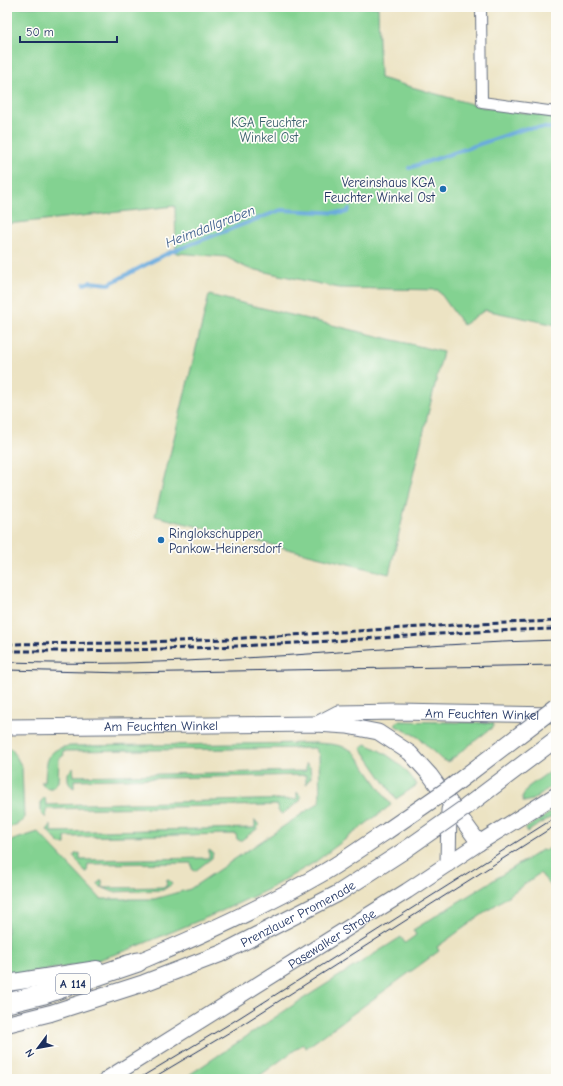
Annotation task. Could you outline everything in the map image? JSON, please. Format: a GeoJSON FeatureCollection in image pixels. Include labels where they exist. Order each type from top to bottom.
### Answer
{"type":"FeatureCollection","features":[{"type":"Feature","properties":{"kind":"highway","name":"A 114"},"geometry":{"type":"LineString","coordinates":[[7,1003],[44,994],[138,962]]}},
{"type":"Feature","properties":{"kind":"main road","name":"Prenzlauer Promenade"},"geometry":{"type":"LineString","coordinates":[[7,983],[138,962],[209,932],[266,904],[322,873],[451,787],[556,707]]}},
{"type":"Feature","properties":{"kind":"main road","name":"Am Feuchten Winkel"},"geometry":{"type":"LineString","coordinates":[[316,724],[338,713],[398,712],[556,715]]}},
{"type":"Feature","properties":{"kind":"main road","name":"Am Feuchten Winkel"},"geometry":{"type":"LineString","coordinates":[[7,727],[316,724],[347,726],[378,732],[392,739],[410,752],[430,775],[479,843]]}},
{"type":"Feature","properties":{"kind":"main road","name":"Prenzlauer Promenade"},"geometry":{"type":"LineString","coordinates":[[7,1024],[51,1013],[144,983],[220,954],[337,894],[402,852],[466,807],[556,739]]}},
{"type":"Feature","properties":{"kind":"main road","name":"Pasewalker Straße"},"geometry":{"type":"LineString","coordinates":[[107,1079],[407,891],[479,843],[556,795]]}},
{"type":"Feature","properties":{"kind":"main road"},"geometry":{"type":"LineString","coordinates":[[448,864],[449,801]]}},
{"type":"Feature","properties":{"kind":"street"},"geometry":{"type":"LineString","coordinates":[[481,7],[482,102],[556,112]]}},
{"type":"Feature","properties":{"kind":"green space","name":"KGA Feuchter Winkel Ost"},"geometry":{"type":"Polygon","coordinates":[[[7,7],[378,7],[380,78],[482,107],[556,117],[556,325],[485,310],[463,325],[438,290],[339,288],[247,268],[226,257],[176,253],[175,206],[7,224],[7,7]]]}},
{"type":"Feature","properties":{"kind":"green space"},"geometry":{"type":"Polygon","coordinates":[[[209,295],[443,352],[389,574],[155,516],[209,295]]]}},
{"type":"Feature","properties":{"kind":"green space"},"geometry":{"type":"Polygon","coordinates":[[[398,721],[493,723],[494,726],[448,762],[441,759],[418,737],[396,726],[395,724],[398,721]]]}},
{"type":"Feature","properties":{"kind":"green space"},"geometry":{"type":"Polygon","coordinates":[[[316,743],[341,746],[355,753],[391,805],[315,862],[267,890],[215,914],[128,950],[85,964],[7,976],[7,842],[38,832],[101,899],[154,899],[190,889],[320,802],[319,755],[315,748],[63,751],[64,755],[59,759],[58,782],[52,788],[46,788],[41,782],[45,782],[47,761],[52,752],[63,747],[71,746],[316,743]]]}},
{"type":"Feature","properties":{"kind":"green space"},"geometry":{"type":"Polygon","coordinates":[[[366,744],[381,751],[394,760],[406,771],[417,785],[396,799],[361,748],[366,744]]]}},
{"type":"Feature","properties":{"kind":"green space"},"geometry":{"type":"Polygon","coordinates":[[[7,749],[12,749],[22,767],[24,818],[23,821],[7,829],[7,749]]]}},
{"type":"Feature","properties":{"kind":"green space"},"geometry":{"type":"Polygon","coordinates":[[[306,763],[310,767],[311,777],[306,784],[306,775],[74,780],[74,788],[70,785],[68,780],[68,773],[73,768],[74,776],[306,771],[306,763]]]}},
{"type":"Feature","properties":{"kind":"green space"},"geometry":{"type":"Polygon","coordinates":[[[556,767],[556,783],[532,800],[524,802],[522,797],[528,787],[556,767]]]}},
{"type":"Feature","properties":{"kind":"green space"},"geometry":{"type":"Polygon","coordinates":[[[297,792],[301,797],[300,801],[282,814],[278,811],[278,805],[46,809],[46,818],[41,813],[41,801],[45,797],[46,805],[297,799],[297,792]]]}},
{"type":"Feature","properties":{"kind":"green space"},"geometry":{"type":"Polygon","coordinates":[[[556,809],[556,814],[527,832],[525,829],[556,809]]]}},
{"type":"Feature","properties":{"kind":"green space"},"geometry":{"type":"Polygon","coordinates":[[[255,820],[259,825],[257,829],[240,841],[237,839],[236,834],[65,837],[65,844],[60,844],[47,830],[51,825],[51,832],[255,828],[255,820]]]}},
{"type":"Feature","properties":{"kind":"green space"},"geometry":{"type":"Polygon","coordinates":[[[556,848],[555,891],[540,873],[437,947],[439,951],[306,1048],[303,1044],[255,1079],[183,1079],[298,1002],[401,937],[405,943],[416,935],[413,930],[542,850],[556,848]]]}},
{"type":"Feature","properties":{"kind":"green space"},"geometry":{"type":"Polygon","coordinates":[[[209,850],[213,853],[212,858],[195,871],[192,869],[191,863],[88,864],[87,872],[85,872],[74,857],[75,854],[80,853],[80,860],[209,858],[209,850]]]}},
{"type":"Feature","properties":{"kind":"green space"},"geometry":{"type":"Polygon","coordinates":[[[167,879],[172,884],[163,890],[113,892],[99,886],[98,884],[102,880],[102,887],[105,888],[166,887],[167,879]]]}},
{"type":"Feature","properties":{"kind":"waterway","name":"Heimdallgraben"},"geometry":{"type":"LineString","coordinates":[[409,168],[527,128],[556,128]]}},
{"type":"Feature","properties":{"kind":"waterway","name":"Heimdallgraben"},"geometry":{"type":"LineString","coordinates":[[84,284],[90,282],[109,284],[168,253],[281,210],[343,213],[347,212],[349,209]]}},
{"type":"Feature","properties":{"kind":"tram line"},"geometry":{"type":"LineString","coordinates":[[7,662],[125,663],[233,659],[448,645],[556,640]]}},
{"type":"Feature","properties":{"kind":"tram line"},"geometry":{"type":"LineString","coordinates":[[7,670],[125,673],[556,665]]}},
{"type":"Feature","properties":{"kind":"tram line"},"geometry":{"type":"LineString","coordinates":[[138,1079],[231,1023],[556,817]]}},
{"type":"Feature","properties":{"kind":"tram line"},"geometry":{"type":"LineString","coordinates":[[151,1079],[235,1029],[556,825]]}},
{"type":"Feature","properties":{"kind":"railway"},"geometry":{"type":"LineString","coordinates":[[7,644],[124,643],[227,639],[454,625],[556,621]]}},
{"type":"Feature","properties":{"kind":"railway"},"geometry":{"type":"LineString","coordinates":[[7,651],[100,651],[193,648],[286,644],[467,632],[556,629]]}},
{"type":"Feature","properties":{"kind":"place","name":"Vereinshaus KGA Feuchter Winkel Ost"},"geometry":{"type":"Point","coordinates":[443,189]}},
{"type":"Feature","properties":{"kind":"place","name":"Ringlokschuppen Pankow-Heinersdorf"},"geometry":{"type":"Point","coordinates":[161,540]}}]}
